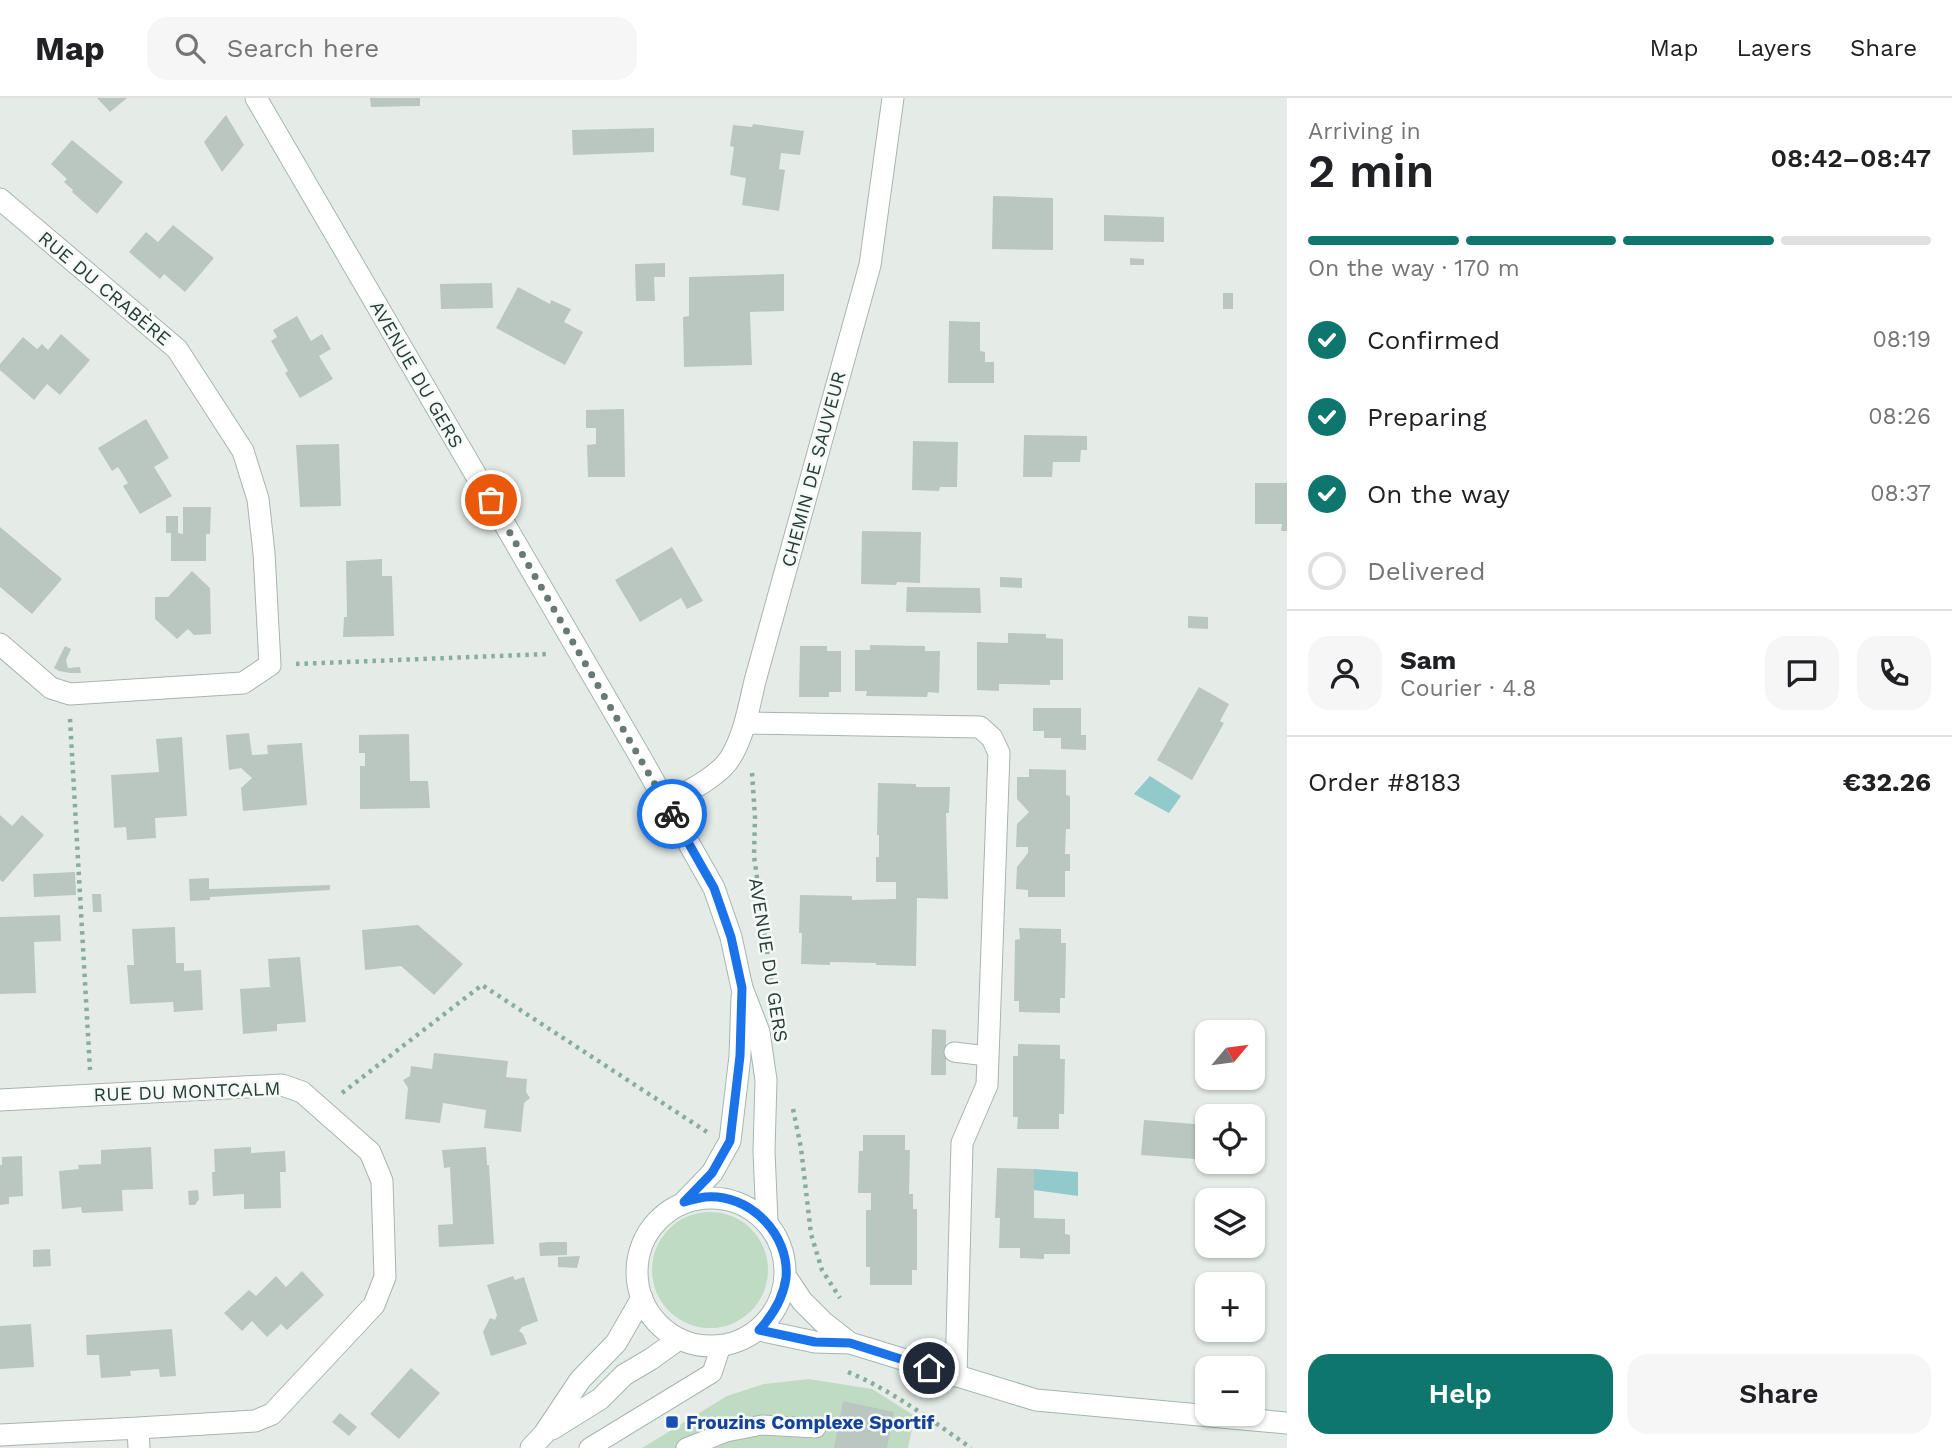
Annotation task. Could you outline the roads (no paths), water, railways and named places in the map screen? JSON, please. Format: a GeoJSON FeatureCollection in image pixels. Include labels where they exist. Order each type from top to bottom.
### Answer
{"type":"FeatureCollection","features":[{"type":"Feature","properties":{"kind":"street","name":"AVENUE DU GERS"},"geometry":{"type":"LineString","coordinates":[[256,98],[714,888],[731,937],[742,988],[759,1032],[766,1080],[764,1151],[767,1222]]}},
{"type":"Feature","properties":{"kind":"street","name":"CHEMIN DE SAUVEUR"},"geometry":{"type":"LineString","coordinates":[[666,803],[707,780],[731,757],[745,723],[870,265],[893,98]]}},
{"type":"Feature","properties":{"kind":"street","name":"RUE DU CRABÈRE"},"geometry":{"type":"LineString","coordinates":[[0,199],[177,349],[243,451],[258,499],[264,552],[270,665],[243,683],[70,694],[51,688],[0,644]]}},
{"type":"Feature","properties":{"kind":"street"},"geometry":{"type":"LineString","coordinates":[[745,723],[980,727],[992,738],[999,753],[987,1085],[962,1143],[956,1376]]}},
{"type":"Feature","properties":{"kind":"street","name":"AVENUE DU GERS"},"geometry":{"type":"LineString","coordinates":[[684,1202],[712,1173],[730,1141],[740,1056],[742,988]]}},
{"type":"Feature","properties":{"kind":"street","name":"RUE DU MONTCALM"},"geometry":{"type":"LineString","coordinates":[[0,1100],[282,1085],[302,1092],[370,1152],[382,1181],[385,1277],[374,1305],[272,1414],[255,1422],[139,1438],[0,1435]]}},
{"type":"Feature","properties":{"kind":"street"},"geometry":{"type":"LineString","coordinates":[[706,1197],[728,1199],[749,1208],[767,1222],[778,1238],[786,1277],[782,1297],[773,1315],[759,1330],[741,1340],[720,1346],[699,1346],[679,1339],[663,1329],[650,1315],[637,1279],[637,1260],[643,1241],[653,1225],[667,1211],[684,1202],[706,1197]]}},
{"type":"Feature","properties":{"kind":"street"},"geometry":{"type":"LineString","coordinates":[[786,1277],[802,1301],[850,1343]]}},
{"type":"Feature","properties":{"kind":"street"},"geometry":{"type":"LineString","coordinates":[[538,1441],[580,1380],[616,1343],[642,1298]]}},
{"type":"Feature","properties":{"kind":"street"},"geometry":{"type":"LineString","coordinates":[[759,1330],[815,1342],[850,1343],[1036,1400],[1287,1423]]}},
{"type":"Feature","properties":{"kind":"street"},"geometry":{"type":"LineString","coordinates":[[538,1441],[600,1399],[624,1376],[679,1339]]}},
{"type":"Feature","properties":{"kind":"lane"},"geometry":{"type":"LineString","coordinates":[[954,1052],[987,1056]]}},
{"type":"Feature","properties":{"kind":"lane"},"geometry":{"type":"LineString","coordinates":[[589,1448],[712,1373],[720,1346]]}},
{"type":"Feature","properties":{"kind":"lane"},"geometry":{"type":"LineString","coordinates":[[686,1448],[726,1432],[762,1424],[816,1428]]}},
{"type":"Feature","properties":{"kind":"water"},"geometry":{"type":"Polygon","coordinates":[[[1150,776],[1181,796],[1169,813],[1134,794],[1150,776]]]}},
{"type":"Feature","properties":{"kind":"water"},"geometry":{"type":"Polygon","coordinates":[[[1034,1169],[1078,1172],[1078,1196],[1034,1190],[1034,1169]]]}},
{"type":"Feature","properties":{"kind":"place","name":"Frouzins Complexe Sportif"},"geometry":{"type":"Point","coordinates":[672,1422]}}]}
